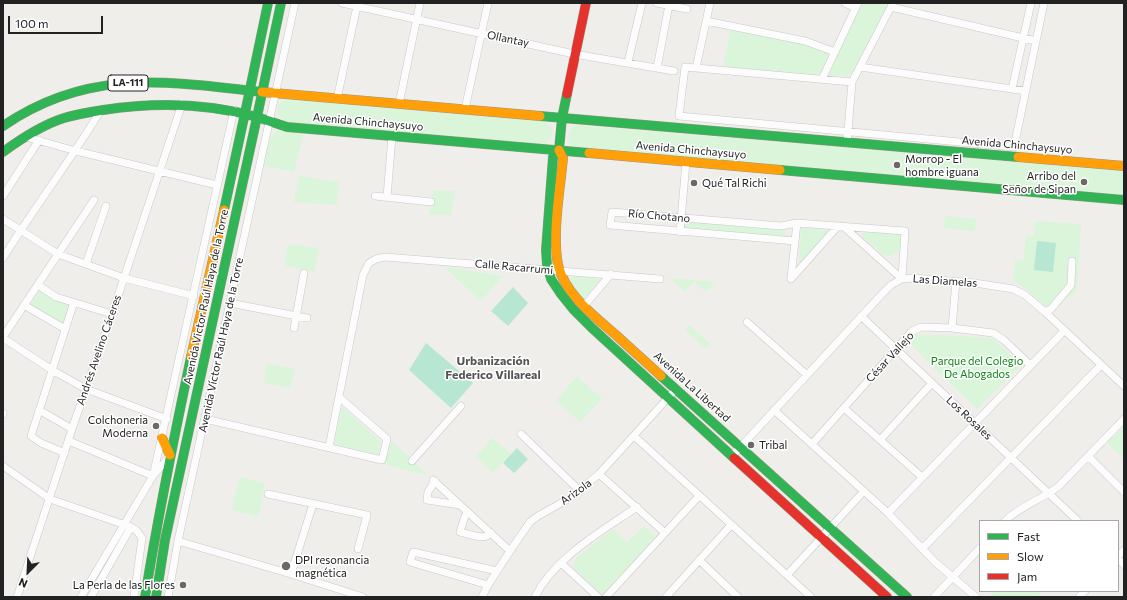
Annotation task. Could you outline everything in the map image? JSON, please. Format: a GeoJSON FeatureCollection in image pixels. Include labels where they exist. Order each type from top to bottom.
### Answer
{"type":"FeatureCollection","features":[{"type":"Feature","properties":{"kind":"main road","name":"Avenida Victor Raúl Haya de la Torre"},"geometry":{"type":"LineString","coordinates":[[145,597],[170,456],[268,3]]}},
{"type":"Feature","properties":{"kind":"main road","name":"Avenida Victor Raúl Haya de la Torre"},"geometry":{"type":"LineString","coordinates":[[156,597],[167,532],[281,3]]}},
{"type":"Feature","properties":{"kind":"main road","name":"Avenida La Libertad"},"geometry":{"type":"LineString","coordinates":[[586,3],[561,121],[559,147],[563,158],[557,247],[560,271],[563,278],[584,306],[907,597]]}},
{"type":"Feature","properties":{"kind":"main road","name":"LA-111"},"geometry":{"type":"LineString","coordinates":[[3,126],[31,109],[57,97],[89,88],[122,83],[154,82],[262,92]]}},
{"type":"Feature","properties":{"kind":"main road","name":"Avenida Chinchaysuyo"},"geometry":{"type":"LineString","coordinates":[[262,92],[465,110],[561,121],[1124,166]]}},
{"type":"Feature","properties":{"kind":"main road","name":"LA-111"},"geometry":{"type":"LineString","coordinates":[[3,152],[24,136],[59,119],[101,110],[182,104],[202,105],[234,110],[257,118]]}},
{"type":"Feature","properties":{"kind":"main road","name":"Avenida Chinchaysuyo"},"geometry":{"type":"LineString","coordinates":[[257,118],[287,127],[392,137],[559,147],[686,162],[1124,200]]}},
{"type":"Feature","properties":{"kind":"main road","name":"Avenida La Libertad"},"geometry":{"type":"LineString","coordinates":[[559,147],[553,157],[546,246],[548,269],[557,289],[564,299],[592,328],[887,597]]}},
{"type":"Feature","properties":{"kind":"main road"},"geometry":{"type":"LineString","coordinates":[[548,223],[558,224]]}},
{"type":"Feature","properties":{"kind":"main road"},"geometry":{"type":"LineString","coordinates":[[592,328],[600,320]]}},
{"type":"Feature","properties":{"kind":"main road"},"geometry":{"type":"LineString","coordinates":[[162,438],[170,456]]}},
{"type":"Feature","properties":{"kind":"street","name":"Avenida Víctor Raúl Haya de la Torre"},"geometry":{"type":"LineString","coordinates":[[171,597],[178,541],[276,93],[294,3]]}},
{"type":"Feature","properties":{"kind":"street","name":"Ollantay"},"geometry":{"type":"LineString","coordinates":[[342,3],[574,54],[674,71]]}},
{"type":"Feature","properties":{"kind":"street"},"geometry":{"type":"LineString","coordinates":[[400,104],[420,3]]}},
{"type":"Feature","properties":{"kind":"street"},"geometry":{"type":"LineString","coordinates":[[465,110],[488,3]]}},
{"type":"Feature","properties":{"kind":"street"},"geometry":{"type":"LineString","coordinates":[[628,62],[642,3]]}},
{"type":"Feature","properties":{"kind":"street"},"geometry":{"type":"LineString","coordinates":[[657,3],[687,9]]}},
{"type":"Feature","properties":{"kind":"street"},"geometry":{"type":"LineString","coordinates":[[696,68],[710,3]]}},
{"type":"Feature","properties":{"kind":"street"},"geometry":{"type":"LineString","coordinates":[[822,79],[857,5],[845,3]]}},
{"type":"Feature","properties":{"kind":"street"},"geometry":{"type":"LineString","coordinates":[[1012,89],[1031,3]]}},
{"type":"Feature","properties":{"kind":"street"},"geometry":{"type":"LineString","coordinates":[[852,82],[685,67],[679,116],[1014,147],[1044,3]]}},
{"type":"Feature","properties":{"kind":"street"},"geometry":{"type":"LineString","coordinates":[[657,68],[673,5]]}},
{"type":"Feature","properties":{"kind":"street"},"geometry":{"type":"LineString","coordinates":[[847,143],[852,82],[892,5],[1036,41]]}},
{"type":"Feature","properties":{"kind":"street"},"geometry":{"type":"LineString","coordinates":[[337,98],[357,6]]}},
{"type":"Feature","properties":{"kind":"street"},"geometry":{"type":"LineString","coordinates":[[706,21],[805,41],[834,52]]}},
{"type":"Feature","properties":{"kind":"street"},"geometry":{"type":"LineString","coordinates":[[860,67],[1026,92]]}},
{"type":"Feature","properties":{"kind":"street","name":"Andrés Avelino Cáceres"},"geometry":{"type":"LineString","coordinates":[[17,597],[50,500],[72,428],[112,314],[182,104]]}},
{"type":"Feature","properties":{"kind":"street"},"geometry":{"type":"LineString","coordinates":[[3,258],[76,151],[101,110]]}},
{"type":"Feature","properties":{"kind":"street"},"geometry":{"type":"LineString","coordinates":[[153,476],[234,110]]}},
{"type":"Feature","properties":{"kind":"street"},"geometry":{"type":"LineString","coordinates":[[24,136],[76,151],[217,185]]}},
{"type":"Feature","properties":{"kind":"street"},"geometry":{"type":"LineString","coordinates":[[387,197],[392,137]]}},
{"type":"Feature","properties":{"kind":"street"},"geometry":{"type":"LineString","coordinates":[[3,196],[39,140]]}},
{"type":"Feature","properties":{"kind":"street"},"geometry":{"type":"LineString","coordinates":[[680,232],[686,162]]}},
{"type":"Feature","properties":{"kind":"street"},"geometry":{"type":"LineString","coordinates":[[374,196],[431,202]]}},
{"type":"Feature","properties":{"kind":"street"},"geometry":{"type":"LineString","coordinates":[[94,200],[3,338],[52,370],[86,389],[166,419]]}},
{"type":"Feature","properties":{"kind":"street"},"geometry":{"type":"LineString","coordinates":[[86,264],[106,206]]}},
{"type":"Feature","properties":{"kind":"street","name":"Río Chotano"},"geometry":{"type":"LineString","coordinates":[[795,241],[610,225],[612,212],[781,226],[797,224],[905,231],[902,279]]}},
{"type":"Feature","properties":{"kind":"street"},"geometry":{"type":"LineString","coordinates":[[3,218],[58,254],[124,278],[194,296]]}},
{"type":"Feature","properties":{"kind":"street"},"geometry":{"type":"LineString","coordinates":[[729,236],[730,222]]}},
{"type":"Feature","properties":{"kind":"street"},"geometry":{"type":"LineString","coordinates":[[797,224],[791,278],[841,226],[902,279]]}},
{"type":"Feature","properties":{"kind":"street","name":"Calle Racarrumi"},"geometry":{"type":"LineString","coordinates":[[339,397],[363,275],[369,263],[376,259],[386,257],[660,279]]}},
{"type":"Feature","properties":{"kind":"street"},"geometry":{"type":"LineString","coordinates":[[1045,312],[1051,309],[1071,285],[1072,261]]}},
{"type":"Feature","properties":{"kind":"street"},"geometry":{"type":"LineString","coordinates":[[294,328],[304,273]]}},
{"type":"Feature","properties":{"kind":"street"},"geometry":{"type":"LineString","coordinates":[[584,306],[611,274]]}},
{"type":"Feature","properties":{"kind":"street","name":"Las Diamelas"},"geometry":{"type":"LineString","coordinates":[[733,455],[861,316],[891,285],[902,279],[912,278],[956,281],[1013,289],[1025,295],[1045,312],[1124,386]]}},
{"type":"Feature","properties":{"kind":"street"},"geometry":{"type":"LineString","coordinates":[[952,328],[956,281]]}},
{"type":"Feature","properties":{"kind":"street"},"geometry":{"type":"LineString","coordinates":[[38,286],[56,296],[112,314]]}},
{"type":"Feature","properties":{"kind":"street"},"geometry":{"type":"LineString","coordinates":[[65,453],[41,444],[31,436],[74,302]]}},
{"type":"Feature","properties":{"kind":"street"},"geometry":{"type":"LineString","coordinates":[[230,303],[307,318]]}},
{"type":"Feature","properties":{"kind":"street"},"geometry":{"type":"LineString","coordinates":[[24,305],[65,329]]}},
{"type":"Feature","properties":{"kind":"street","name":"Los Rosales"},"geometry":{"type":"LineString","coordinates":[[861,316],[1077,520]]}},
{"type":"Feature","properties":{"kind":"street"},"geometry":{"type":"LineString","coordinates":[[747,322],[807,374]]}},
{"type":"Feature","properties":{"kind":"street","name":"César Vallejo"},"geometry":{"type":"LineString","coordinates":[[812,444],[911,332],[921,327],[993,332],[1004,340],[1030,365]]}},
{"type":"Feature","properties":{"kind":"street"},"geometry":{"type":"LineString","coordinates":[[888,513],[1064,330]]}},
{"type":"Feature","properties":{"kind":"street"},"geometry":{"type":"LineString","coordinates":[[922,549],[1102,365]]}},
{"type":"Feature","properties":{"kind":"street"},"geometry":{"type":"LineString","coordinates":[[880,440],[932,383]]}},
{"type":"Feature","properties":{"kind":"street","name":"Arizola"},"geometry":{"type":"LineString","coordinates":[[482,597],[488,585],[530,522],[570,498],[599,474],[676,389]]}},
{"type":"Feature","properties":{"kind":"street"},"geometry":{"type":"LineString","coordinates":[[205,419],[382,460],[387,439],[339,397],[329,447]]}},
{"type":"Feature","properties":{"kind":"street"},"geometry":{"type":"LineString","coordinates":[[412,461],[460,406]]}},
{"type":"Feature","properties":{"kind":"street"},"geometry":{"type":"LineString","coordinates":[[844,408],[922,477]]}},
{"type":"Feature","properties":{"kind":"street"},"geometry":{"type":"LineString","coordinates":[[39,410],[72,428]]}},
{"type":"Feature","properties":{"kind":"street"},"geometry":{"type":"LineString","coordinates":[[774,410],[888,513],[922,549],[976,597]]}},
{"type":"Feature","properties":{"kind":"street"},"geometry":{"type":"LineString","coordinates":[[1006,520],[1016,512],[1049,494],[1124,419]]}},
{"type":"Feature","properties":{"kind":"street"},"geometry":{"type":"LineString","coordinates":[[521,434],[580,491]]}},
{"type":"Feature","properties":{"kind":"street"},"geometry":{"type":"LineString","coordinates":[[634,436],[811,597]]}},
{"type":"Feature","properties":{"kind":"street"},"geometry":{"type":"LineString","coordinates":[[68,441],[153,476]]}},
{"type":"Feature","properties":{"kind":"street"},"geometry":{"type":"LineString","coordinates":[[91,597],[153,476],[170,456]]}},
{"type":"Feature","properties":{"kind":"street"},"geometry":{"type":"LineString","coordinates":[[1088,456],[1124,492]]}},
{"type":"Feature","properties":{"kind":"street"},"geometry":{"type":"LineString","coordinates":[[3,466],[50,500],[127,526],[137,531],[142,538],[134,597]]}},
{"type":"Feature","properties":{"kind":"street"},"geometry":{"type":"LineString","coordinates":[[599,474],[665,533]]}},
{"type":"Feature","properties":{"kind":"street"},"geometry":{"type":"LineString","coordinates":[[461,505],[427,500],[428,492],[434,481],[461,505],[510,551]]}},
{"type":"Feature","properties":{"kind":"street"},"geometry":{"type":"LineString","coordinates":[[787,576],[864,491]]}},
{"type":"Feature","properties":{"kind":"street"},"geometry":{"type":"LineString","coordinates":[[268,494],[366,515],[358,549]]}},
{"type":"Feature","properties":{"kind":"street"},"geometry":{"type":"LineString","coordinates":[[606,597],[699,496]]}},
{"type":"Feature","properties":{"kind":"street"},"geometry":{"type":"LineString","coordinates":[[291,574],[313,504]]}},
{"type":"Feature","properties":{"kind":"street"},"geometry":{"type":"LineString","coordinates":[[536,597],[542,584],[561,563],[586,543],[637,507]]}},
{"type":"Feature","properties":{"kind":"street"},"geometry":{"type":"LineString","coordinates":[[468,512],[465,516],[460,532],[484,537],[489,536],[491,533]]}},
{"type":"Feature","properties":{"kind":"street"},"geometry":{"type":"LineString","coordinates":[[666,597],[731,525]]}},
{"type":"Feature","properties":{"kind":"street"},"geometry":{"type":"LineString","coordinates":[[81,597],[127,526]]}},
{"type":"Feature","properties":{"kind":"street"},"geometry":{"type":"LineString","coordinates":[[178,541],[291,574],[361,597]]}},
{"type":"Feature","properties":{"kind":"street"},"geometry":{"type":"LineString","coordinates":[[934,597],[979,549]]}},
{"type":"Feature","properties":{"kind":"street"},"geometry":{"type":"LineString","coordinates":[[488,585],[410,562],[413,552],[497,572]]}},
{"type":"Feature","properties":{"kind":"street"},"geometry":{"type":"LineString","coordinates":[[699,560],[738,597]]}},
{"type":"Feature","properties":{"kind":"street"},"geometry":{"type":"LineString","coordinates":[[445,572],[452,561]]}},
{"type":"Feature","properties":{"kind":"street"},"geometry":{"type":"LineString","coordinates":[[561,563],[598,597]]}},
{"type":"Feature","properties":{"kind":"green space"},"geometry":{"type":"Polygon","coordinates":[[[862,3],[892,3],[858,68],[847,76],[830,75],[829,73],[862,3]]]}},
{"type":"Feature","properties":{"kind":"green space"},"geometry":{"type":"Polygon","coordinates":[[[731,28],[796,41],[827,52],[830,56],[821,75],[723,67],[731,28]]]}},
{"type":"Feature","properties":{"kind":"green space"},"geometry":{"type":"Polygon","coordinates":[[[286,99],[543,121],[551,127],[552,136],[549,141],[542,145],[286,122],[282,120],[278,114],[278,107],[282,101],[286,99]]]}},
{"type":"Feature","properties":{"kind":"green space"},"geometry":{"type":"Polygon","coordinates":[[[576,125],[1124,171],[1124,196],[576,148],[570,143],[569,134],[571,129],[576,125]]]}},
{"type":"Feature","properties":{"kind":"green space"},"geometry":{"type":"Polygon","coordinates":[[[277,131],[304,132],[294,172],[262,165],[269,139],[277,131]]]}},
{"type":"Feature","properties":{"kind":"green space"},"geometry":{"type":"Polygon","coordinates":[[[299,176],[339,182],[337,205],[294,202],[299,176]]]}},
{"type":"Feature","properties":{"kind":"green space"},"geometry":{"type":"Polygon","coordinates":[[[433,190],[455,191],[451,216],[429,214],[433,190]]]}},
{"type":"Feature","properties":{"kind":"green space"},"geometry":{"type":"Polygon","coordinates":[[[945,216],[976,219],[975,231],[944,228],[945,216]]]}},
{"type":"Feature","properties":{"kind":"green space"},"geometry":{"type":"Polygon","coordinates":[[[686,221],[786,231],[785,237],[684,228],[686,221]]]}},
{"type":"Feature","properties":{"kind":"green space"},"geometry":{"type":"Polygon","coordinates":[[[1035,221],[1081,224],[1077,290],[1051,313],[1038,299],[1013,281],[1015,260],[1023,261],[1026,235],[1034,236],[1035,221]]]}},
{"type":"Feature","properties":{"kind":"green space"},"geometry":{"type":"Polygon","coordinates":[[[801,228],[828,230],[829,233],[802,263],[799,262],[801,228]]]}},
{"type":"Feature","properties":{"kind":"green space"},"geometry":{"type":"Polygon","coordinates":[[[865,231],[901,234],[900,251],[891,256],[885,256],[862,237],[865,231]]]}},
{"type":"Feature","properties":{"kind":"green space"},"geometry":{"type":"Polygon","coordinates":[[[1037,241],[1056,243],[1053,272],[1034,270],[1037,241]]]}},
{"type":"Feature","properties":{"kind":"green space"},"geometry":{"type":"Polygon","coordinates":[[[292,245],[319,248],[314,272],[285,265],[287,247],[292,245]]]}},
{"type":"Feature","properties":{"kind":"green space"},"geometry":{"type":"Polygon","coordinates":[[[443,266],[503,276],[481,301],[443,266]]]}},
{"type":"Feature","properties":{"kind":"green space"},"geometry":{"type":"Polygon","coordinates":[[[567,276],[602,279],[584,299],[567,276]]]}},
{"type":"Feature","properties":{"kind":"green space"},"geometry":{"type":"Polygon","coordinates":[[[669,278],[715,282],[706,292],[694,282],[685,292],[669,278]]]}},
{"type":"Feature","properties":{"kind":"green space"},"geometry":{"type":"Polygon","coordinates":[[[513,287],[528,303],[508,326],[491,311],[513,287]]]}},
{"type":"Feature","properties":{"kind":"green space"},"geometry":{"type":"Polygon","coordinates":[[[40,290],[73,304],[64,325],[30,305],[40,290]]]}},
{"type":"Feature","properties":{"kind":"green space"},"geometry":{"type":"Polygon","coordinates":[[[689,325],[711,344],[706,349],[685,330],[689,325]]]}},
{"type":"Feature","properties":{"kind":"green space","name":"Parque del Colegio De Abogados"},"geometry":{"type":"Polygon","coordinates":[[[917,334],[993,338],[1022,365],[977,409],[908,342],[917,334]]]}},
{"type":"Feature","properties":{"kind":"green space"},"geometry":{"type":"Polygon","coordinates":[[[426,343],[473,383],[451,408],[409,370],[426,343]]]}},
{"type":"Feature","properties":{"kind":"green space"},"geometry":{"type":"Polygon","coordinates":[[[267,363],[295,369],[290,388],[264,383],[267,363]]]}},
{"type":"Feature","properties":{"kind":"green space"},"geometry":{"type":"Polygon","coordinates":[[[577,376],[602,399],[580,422],[556,401],[577,376]]]}},
{"type":"Feature","properties":{"kind":"green space"},"geometry":{"type":"Polygon","coordinates":[[[343,407],[381,442],[378,455],[334,444],[341,409],[343,407]]]}},
{"type":"Feature","properties":{"kind":"green space"},"geometry":{"type":"Polygon","coordinates":[[[1124,426],[1124,459],[1107,443],[1124,426]]]}},
{"type":"Feature","properties":{"kind":"green space"},"geometry":{"type":"Polygon","coordinates":[[[492,438],[511,454],[493,473],[476,457],[492,438]]]}},
{"type":"Feature","properties":{"kind":"green space"},"geometry":{"type":"Polygon","coordinates":[[[392,441],[427,474],[425,475],[384,464],[392,441]]]}},
{"type":"Feature","properties":{"kind":"green space"},"geometry":{"type":"Polygon","coordinates":[[[517,448],[528,459],[514,473],[503,463],[517,448]]]}},
{"type":"Feature","properties":{"kind":"green space"},"geometry":{"type":"Polygon","coordinates":[[[240,477],[265,483],[258,517],[232,510],[240,477]]]}},
{"type":"Feature","properties":{"kind":"green space"},"geometry":{"type":"Polygon","coordinates":[[[644,526],[657,538],[603,596],[573,567],[575,559],[613,529],[627,542],[644,526]]]}},
{"type":"Feature","properties":{"kind":"green space"},"geometry":{"type":"Polygon","coordinates":[[[992,592],[1042,592],[1038,597],[987,597],[992,592]]]}},
{"type":"Feature","properties":{"kind":"traffic: fast"},"geometry":{"type":"LineString","coordinates":[[245,113],[268,3]]}},
{"type":"Feature","properties":{"kind":"traffic: fast"},"geometry":{"type":"LineString","coordinates":[[3,152],[32,132],[48,124],[74,115],[122,107],[181,105],[219,109],[257,117],[281,3]]}},
{"type":"Feature","properties":{"kind":"traffic: fast"},"geometry":{"type":"LineString","coordinates":[[3,126],[35,107],[66,95],[97,87],[128,83],[160,83],[262,92]]}},
{"type":"Feature","properties":{"kind":"traffic: fast"},"geometry":{"type":"LineString","coordinates":[[567,94],[562,118],[559,150],[553,157],[546,250],[547,265],[551,279],[573,309],[592,328],[734,458]]}},
{"type":"Feature","properties":{"kind":"traffic: fast"},"geometry":{"type":"LineString","coordinates":[[224,210],[245,113]]}},
{"type":"Feature","properties":{"kind":"traffic: fast"},"geometry":{"type":"LineString","coordinates":[[540,116],[1018,157]]}},
{"type":"Feature","properties":{"kind":"traffic: fast"},"geometry":{"type":"LineString","coordinates":[[257,117],[287,127],[589,153]]}},
{"type":"Feature","properties":{"kind":"traffic: fast"},"geometry":{"type":"LineString","coordinates":[[156,597],[165,540],[257,117]]}},
{"type":"Feature","properties":{"kind":"traffic: fast"},"geometry":{"type":"LineString","coordinates":[[780,170],[1124,200]]}},
{"type":"Feature","properties":{"kind":"traffic: fast"},"geometry":{"type":"LineString","coordinates":[[145,597],[166,477],[191,357]]}},
{"type":"Feature","properties":{"kind":"traffic: fast"},"geometry":{"type":"LineString","coordinates":[[661,376],[907,597]]}},
{"type":"Feature","properties":{"kind":"traffic: slow"},"geometry":{"type":"LineString","coordinates":[[262,92],[540,116]]}},
{"type":"Feature","properties":{"kind":"traffic: slow"},"geometry":{"type":"LineString","coordinates":[[559,150],[563,158],[556,225],[556,252],[558,265],[562,276],[567,286],[581,304],[661,376]]}},
{"type":"Feature","properties":{"kind":"traffic: slow"},"geometry":{"type":"LineString","coordinates":[[589,153],[780,170]]}},
{"type":"Feature","properties":{"kind":"traffic: slow"},"geometry":{"type":"LineString","coordinates":[[1018,157],[1124,166]]}},
{"type":"Feature","properties":{"kind":"traffic: slow"},"geometry":{"type":"LineString","coordinates":[[191,357],[224,210]]}},
{"type":"Feature","properties":{"kind":"traffic: slow"},"geometry":{"type":"LineString","coordinates":[[162,438],[170,455]]}},
{"type":"Feature","properties":{"kind":"traffic: jam"},"geometry":{"type":"LineString","coordinates":[[567,94],[586,3]]}},
{"type":"Feature","properties":{"kind":"traffic: jam"},"geometry":{"type":"LineString","coordinates":[[734,458],[887,597]]}},
{"type":"Feature","properties":{"kind":"place","name":"Morrop - El hombre iguana"},"geometry":{"type":"Point","coordinates":[897,165]}},
{"type":"Feature","properties":{"kind":"place","name":"Arribo del Señor de Sipan"},"geometry":{"type":"Point","coordinates":[1084,182]}},
{"type":"Feature","properties":{"kind":"place","name":"Qué Tal Richi"},"geometry":{"type":"Point","coordinates":[694,183]}},
{"type":"Feature","properties":{"kind":"place","name":"Colchoneria Moderna"},"geometry":{"type":"Point","coordinates":[156,426]}},
{"type":"Feature","properties":{"kind":"place","name":"Tribal"},"geometry":{"type":"Point","coordinates":[751,445]}},
{"type":"Feature","properties":{"kind":"place","name":"DPI resonancia magnética"},"geometry":{"type":"Point","coordinates":[286,566]}},
{"type":"Feature","properties":{"kind":"place","name":"La Perla de las Flores"},"geometry":{"type":"Point","coordinates":[183,585]}},
{"type":"Feature","properties":{"kind":"district","name":"Urbanización Federico Villareal"},"geometry":{"type":"Point","coordinates":[493,368]}}]}
